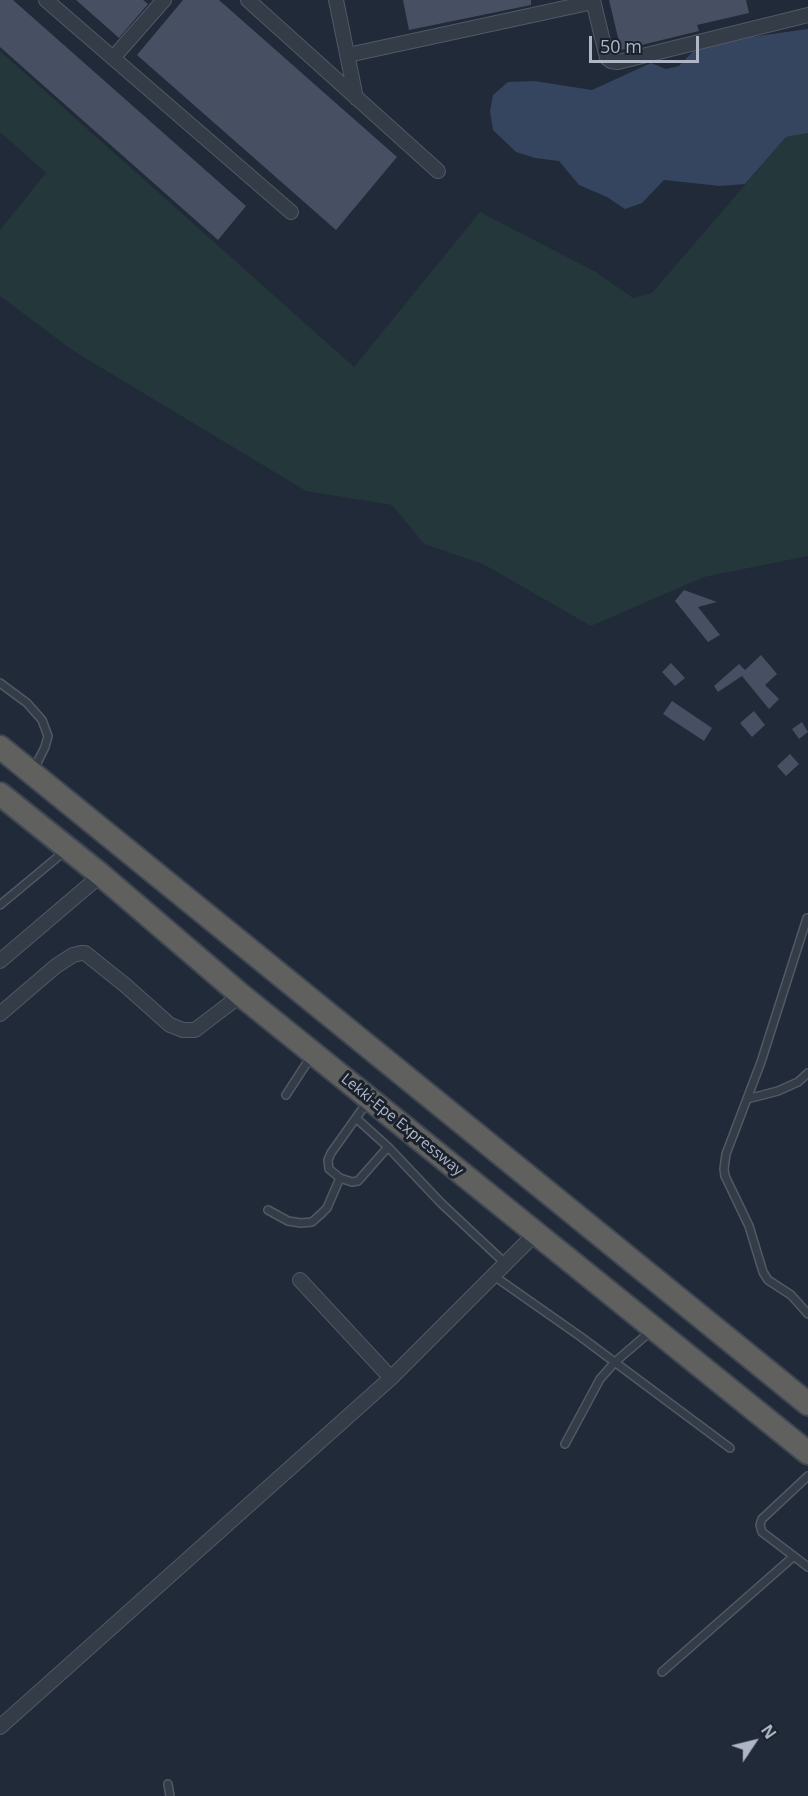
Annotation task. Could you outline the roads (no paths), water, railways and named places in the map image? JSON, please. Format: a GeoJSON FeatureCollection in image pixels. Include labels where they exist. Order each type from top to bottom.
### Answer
{"type":"FeatureCollection","features":[{"type":"Feature","properties":{"kind":"highway"},"geometry":{"type":"LineString","coordinates":[[0,747],[808,1404]]}},
{"type":"Feature","properties":{"kind":"highway","name":"Lekki-Epe Expressway"},"geometry":{"type":"LineString","coordinates":[[1,796],[101,875],[241,995],[808,1453]]}},
{"type":"Feature","properties":{"kind":"street"},"geometry":{"type":"LineString","coordinates":[[46,0],[291,212]]}},
{"type":"Feature","properties":{"kind":"street"},"geometry":{"type":"LineString","coordinates":[[113,58],[164,0]]}},
{"type":"Feature","properties":{"kind":"street"},"geometry":{"type":"LineString","coordinates":[[248,0],[438,171]]}},
{"type":"Feature","properties":{"kind":"street"},"geometry":{"type":"LineString","coordinates":[[336,0],[356,98]]}},
{"type":"Feature","properties":{"kind":"street"},"geometry":{"type":"LineString","coordinates":[[348,55],[593,1],[607,58],[618,62],[808,15]]}},
{"type":"Feature","properties":{"kind":"street"},"geometry":{"type":"LineString","coordinates":[[0,961],[101,875]]}},
{"type":"Feature","properties":{"kind":"street"},"geometry":{"type":"LineString","coordinates":[[0,1014],[56,966],[73,955],[81,953],[85,953],[125,984],[170,1025],[183,1030],[195,1030],[241,995]]}},
{"type":"Feature","properties":{"kind":"street"},"geometry":{"type":"LineString","coordinates":[[0,1727],[391,1378],[536,1233]]}},
{"type":"Feature","properties":{"kind":"street"},"geometry":{"type":"LineString","coordinates":[[300,1280],[391,1378]]}},
{"type":"Feature","properties":{"kind":"lane"},"geometry":{"type":"LineString","coordinates":[[0,683],[27,703],[42,720],[48,736],[32,773]]}},
{"type":"Feature","properties":{"kind":"lane"},"geometry":{"type":"LineString","coordinates":[[0,905],[68,848]]}},
{"type":"Feature","properties":{"kind":"lane"},"geometry":{"type":"LineString","coordinates":[[807,918],[761,1062],[726,1154],[724,1169],[725,1176],[749,1226],[763,1272],[768,1280],[791,1295],[808,1314]]}},
{"type":"Feature","properties":{"kind":"lane"},"geometry":{"type":"LineString","coordinates":[[285,1095],[314,1053]]}},
{"type":"Feature","properties":{"kind":"lane"},"geometry":{"type":"LineString","coordinates":[[747,1100],[778,1091],[798,1082],[808,1073]]}},
{"type":"Feature","properties":{"kind":"lane"},"geometry":{"type":"LineString","coordinates":[[370,1099],[331,1154],[328,1161],[329,1170],[340,1178],[352,1182],[358,1181],[388,1147]]}},
{"type":"Feature","properties":{"kind":"lane"},"geometry":{"type":"LineString","coordinates":[[357,1119],[506,1264]]}},
{"type":"Feature","properties":{"kind":"lane"},"geometry":{"type":"LineString","coordinates":[[268,1210],[288,1221],[312,1222],[327,1208],[340,1178]]}},
{"type":"Feature","properties":{"kind":"lane"},"geometry":{"type":"LineString","coordinates":[[494,1276],[730,1448]]}},
{"type":"Feature","properties":{"kind":"lane"},"geometry":{"type":"LineString","coordinates":[[565,1444],[595,1386],[615,1362],[654,1329]]}},
{"type":"Feature","properties":{"kind":"lane"},"geometry":{"type":"LineString","coordinates":[[808,1476],[762,1519],[760,1525],[762,1532],[808,1567]]}},
{"type":"Feature","properties":{"kind":"lane"},"geometry":{"type":"LineString","coordinates":[[662,1672],[793,1557]]}},
{"type":"Feature","properties":{"kind":"lane"},"geometry":{"type":"LineString","coordinates":[[168,1784],[170,1796]]}},
{"type":"Feature","properties":{"kind":"water"},"geometry":{"type":"Polygon","coordinates":[[[808,29],[808,133],[786,137],[745,184],[720,186],[664,180],[642,203],[625,209],[607,197],[579,185],[559,161],[535,158],[516,152],[493,130],[490,111],[493,95],[508,82],[534,81],[592,90],[651,63],[666,69],[679,66],[700,44],[808,29]]]}}]}
